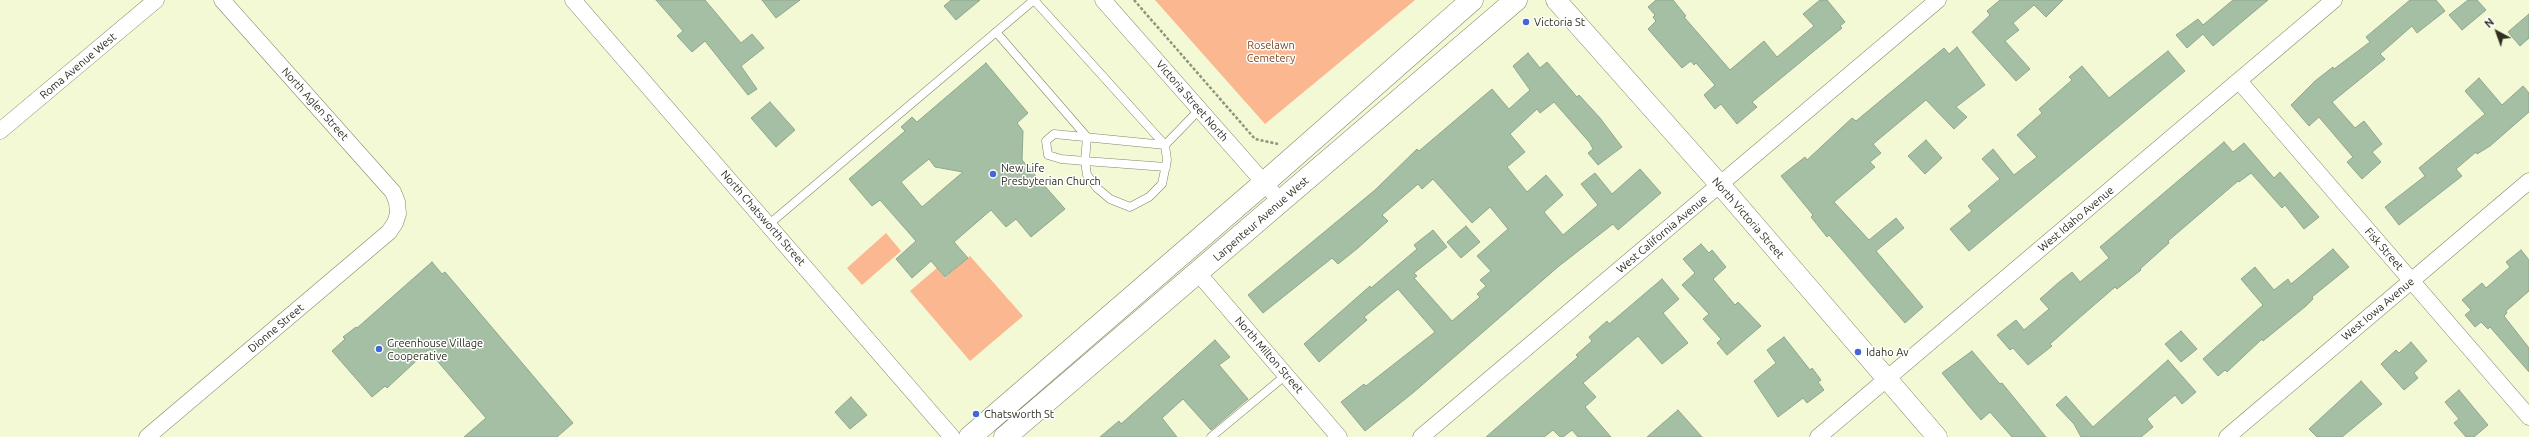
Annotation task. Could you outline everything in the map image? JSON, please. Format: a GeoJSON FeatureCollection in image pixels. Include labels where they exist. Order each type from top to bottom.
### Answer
{"type":"FeatureCollection","features":[{"type":"Feature","properties":{"kind":"main road"},"geometry":{"type":"LineString","coordinates":[[970,437],[1264,183],[1472,0]]}},
{"type":"Feature","properties":{"kind":"main road","name":"Larpenteur Avenue West"},"geometry":{"type":"LineString","coordinates":[[1005,437],[1516,0]]}},
{"type":"Feature","properties":{"kind":"street","name":"Roma Avenue West"},"geometry":{"type":"LineString","coordinates":[[0,131],[156,0]]}},
{"type":"Feature","properties":{"kind":"street","name":"North Aglen Street"},"geometry":{"type":"LineString","coordinates":[[222,0],[392,192],[397,202],[398,214]]}},
{"type":"Feature","properties":{"kind":"street","name":"North Chatsworth Street"},"geometry":{"type":"LineString","coordinates":[[573,0],[952,437]]}},
{"type":"Feature","properties":{"kind":"street","name":"Victoria Street North"},"geometry":{"type":"LineString","coordinates":[[1103,0],[1280,202]]}},
{"type":"Feature","properties":{"kind":"street","name":"North Victoria Street"},"geometry":{"type":"LineString","coordinates":[[1556,0],[1720,185],[1886,380],[1937,437]]}},
{"type":"Feature","properties":{"kind":"street","name":"West California Avenue"},"geometry":{"type":"LineString","coordinates":[[1421,437],[1938,0]]}},
{"type":"Feature","properties":{"kind":"street","name":"West Idaho Avenue"},"geometry":{"type":"LineString","coordinates":[[1818,437],[2334,0]]}},
{"type":"Feature","properties":{"kind":"street","name":"Fisk Street"},"geometry":{"type":"LineString","coordinates":[[2239,81],[2529,417]]}},
{"type":"Feature","properties":{"kind":"street","name":"West Iowa Avenue"},"geometry":{"type":"LineString","coordinates":[[2227,437],[2529,181]]}},
{"type":"Feature","properties":{"kind":"street","name":"Dionne Street"},"geometry":{"type":"LineString","coordinates":[[147,437],[389,232],[395,223],[398,214]]}},
{"type":"Feature","properties":{"kind":"street","name":"North Milton Street"},"geometry":{"type":"LineString","coordinates":[[1198,273],[1339,437]]}},
{"type":"Feature","properties":{"kind":"lane"},"geometry":{"type":"LineString","coordinates":[[768,225],[996,32],[1034,0],[1165,145],[1166,167],[1162,184],[1149,197],[1130,206],[1110,199],[1097,188],[1087,174],[1085,161],[1087,137],[996,32]]}},
{"type":"Feature","properties":{"kind":"lane"},"geometry":{"type":"LineString","coordinates":[[1165,145],[1200,109]]}},
{"type":"Feature","properties":{"kind":"lane"},"geometry":{"type":"LineString","coordinates":[[1165,145],[1054,134],[1046,141],[1046,149],[1052,158],[1166,167]]}},
{"type":"Feature","properties":{"kind":"lane"},"geometry":{"type":"LineString","coordinates":[[1211,437],[1286,375]]}},
{"type":"Feature","properties":{"kind":"path"},"geometry":{"type":"LineString","coordinates":[[1134,0],[1255,139],[1279,144]]}},
{"type":"Feature","properties":{"kind":"green space","name":"Roselawn Cemetery"},"geometry":{"type":"Polygon","coordinates":[[[1155,0],[1415,0],[1265,124],[1155,0]]]}},
{"type":"Feature","properties":{"kind":"green space"},"geometry":{"type":"Polygon","coordinates":[[[886,233],[901,251],[862,285],[847,268],[886,233]]]}},
{"type":"Feature","properties":{"kind":"green space"},"geometry":{"type":"Polygon","coordinates":[[[970,256],[1023,316],[970,361],[910,291],[937,268],[945,278],[970,256]]]}},
{"type":"Feature","properties":{"kind":"building"},"geometry":{"type":"Polygon","coordinates":[[[656,0],[705,0],[741,43],[752,34],[764,48],[741,66],[757,89],[748,95],[705,41],[692,52],[677,36],[683,31],[656,0]]]}},
{"type":"Feature","properties":{"kind":"building"},"geometry":{"type":"Polygon","coordinates":[[[762,0],[800,0],[776,18],[762,0]]]}},
{"type":"Feature","properties":{"kind":"building"},"geometry":{"type":"Polygon","coordinates":[[[951,0],[980,0],[956,20],[944,6],[951,0]]]}},
{"type":"Feature","properties":{"kind":"building"},"geometry":{"type":"Polygon","coordinates":[[[1656,0],[1673,0],[1686,16],[1684,17],[1730,70],[1764,41],[1777,57],[1814,26],[1803,14],[1820,0],[1827,0],[1845,22],[1840,26],[1842,28],[1752,102],[1757,107],[1737,124],[1721,104],[1715,109],[1704,95],[1715,85],[1696,63],[1694,65],[1691,61],[1682,68],[1648,29],[1656,21],[1653,17],[1655,15],[1648,7],[1656,0]]]}},
{"type":"Feature","properties":{"kind":"building"},"geometry":{"type":"Polygon","coordinates":[[[2000,0],[2063,0],[2046,17],[2034,5],[2013,23],[2019,30],[2005,41],[2030,69],[2016,81],[1972,32],[1990,15],[1987,11],[2000,0]]]}},
{"type":"Feature","properties":{"kind":"building"},"geometry":{"type":"Polygon","coordinates":[[[2233,0],[2268,0],[2213,46],[2203,34],[2187,48],[2176,35],[2198,19],[2203,25],[2233,0]]]}},
{"type":"Feature","properties":{"kind":"building"},"geometry":{"type":"Polygon","coordinates":[[[2410,0],[2436,0],[2445,11],[2417,33],[2412,26],[2380,54],[2385,59],[2332,102],[2355,128],[2364,121],[2382,144],[2372,152],[2381,162],[2362,179],[2347,162],[2353,157],[2319,117],[2309,126],[2291,105],[2315,81],[2333,67],[2334,69],[2370,42],[2366,37],[2410,0]]]}},
{"type":"Feature","properties":{"kind":"building"},"geometry":{"type":"Polygon","coordinates":[[[2468,0],[2477,0],[2486,10],[2462,30],[2449,15],[2468,0]]]}},
{"type":"Feature","properties":{"kind":"building"},"geometry":{"type":"Polygon","coordinates":[[[2529,14],[2529,38],[2520,46],[2508,32],[2529,14]]]}},
{"type":"Feature","properties":{"kind":"building"},"geometry":{"type":"Polygon","coordinates":[[[1957,47],[1985,85],[1956,107],[1967,117],[1954,129],[1926,100],[1873,144],[1881,153],[1870,162],[1875,167],[1834,202],[1869,240],[1896,218],[1904,228],[1876,251],[1923,307],[1905,323],[1829,235],[1827,237],[1811,217],[1813,215],[1781,176],[1805,157],[1807,160],[1852,118],[1856,121],[1944,48],[1949,54],[1957,47]]]}},
{"type":"Feature","properties":{"kind":"building"},"geometry":{"type":"Polygon","coordinates":[[[2168,51],[2185,71],[1969,251],[1950,229],[1972,211],[1968,206],[2000,179],[1982,159],[1993,149],[2014,175],[2037,157],[2017,135],[2042,113],[2039,109],[2072,80],[2069,77],[2082,66],[2109,98],[2168,51]]]}},
{"type":"Feature","properties":{"kind":"building"},"geometry":{"type":"Polygon","coordinates":[[[1528,53],[1540,68],[1547,62],[1577,97],[1579,95],[1600,118],[1622,147],[1598,165],[1588,153],[1593,149],[1590,143],[1554,102],[1540,113],[1537,109],[1510,134],[1525,152],[1507,167],[1527,192],[1546,175],[1563,195],[1544,212],[1563,235],[1598,205],[1581,184],[1595,173],[1612,194],[1640,169],[1661,193],[1618,230],[1613,224],[1559,266],[1414,392],[1365,431],[1341,402],[1364,384],[1366,386],[1435,332],[1398,289],[1364,317],[1367,320],[1319,362],[1304,344],[1370,286],[1371,288],[1417,249],[1414,245],[1433,230],[1447,247],[1414,273],[1417,276],[1414,278],[1452,321],[1480,297],[1477,294],[1486,286],[1480,280],[1491,271],[1477,256],[1508,229],[1490,207],[1472,223],[1433,179],[1422,189],[1418,184],[1382,215],[1388,221],[1358,248],[1338,264],[1332,258],[1263,313],[1248,295],[1375,190],[1417,149],[1419,151],[1492,89],[1509,109],[1530,90],[1513,66],[1528,53]]]}},
{"type":"Feature","properties":{"kind":"building","name":"New Life Presbyterian Church"},"geometry":{"type":"Polygon","coordinates":[[[986,63],[1028,113],[1017,123],[1023,131],[1022,160],[1065,209],[1031,237],[1016,219],[1006,227],[991,210],[954,242],[968,258],[945,277],[931,261],[912,278],[896,259],[916,241],[880,200],[872,206],[849,179],[905,131],[901,127],[912,117],[917,122],[986,63]],[[929,159],[901,182],[922,207],[963,172],[935,167],[929,159]]]}},
{"type":"Feature","properties":{"kind":"building"},"geometry":{"type":"Polygon","coordinates":[[[2479,78],[2502,105],[2523,86],[2529,93],[2529,112],[2490,146],[2477,154],[2476,152],[2456,169],[2462,176],[2399,225],[2385,207],[2425,176],[2419,168],[2485,114],[2465,91],[2479,78]]]}},
{"type":"Feature","properties":{"kind":"building"},"geometry":{"type":"Polygon","coordinates":[[[770,102],[795,130],[776,147],[751,118],[770,102]]]}},
{"type":"Feature","properties":{"kind":"building"},"geometry":{"type":"Polygon","coordinates":[[[1926,140],[1942,158],[1925,174],[1908,156],[1926,140]]]}},
{"type":"Feature","properties":{"kind":"building"},"geometry":{"type":"Polygon","coordinates":[[[2224,142],[2233,152],[2244,143],[2274,178],[2280,172],[2319,217],[2304,229],[2285,205],[2282,208],[2251,173],[2239,182],[2238,181],[2168,241],[2169,243],[2140,269],[2141,270],[2117,289],[2115,287],[2050,344],[2052,346],[2028,365],[2013,348],[2010,350],[1997,335],[2016,320],[2024,330],[2049,309],[2040,299],[2058,283],[2072,272],[2080,282],[2109,258],[2100,247],[2224,142]]]}},
{"type":"Feature","properties":{"kind":"building"},"geometry":{"type":"Polygon","coordinates":[[[1466,226],[1480,242],[1461,258],[1447,242],[1466,226]]]}},
{"type":"Feature","properties":{"kind":"building"},"geometry":{"type":"Polygon","coordinates":[[[1701,244],[1709,253],[1712,250],[1726,267],[1713,279],[1735,305],[1738,302],[1761,326],[1727,355],[1717,343],[1721,339],[1703,319],[1709,314],[1682,285],[1695,273],[1683,259],[1701,244]]]}},
{"type":"Feature","properties":{"kind":"building"},"geometry":{"type":"Polygon","coordinates":[[[2333,249],[2349,267],[2312,297],[2313,299],[2306,306],[2263,341],[2262,339],[2227,372],[2225,370],[2218,376],[2203,359],[2263,305],[2241,279],[2255,267],[2274,290],[2288,279],[2291,284],[2333,249]]]}},
{"type":"Feature","properties":{"kind":"building"},"geometry":{"type":"Polygon","coordinates":[[[2521,250],[2529,260],[2529,291],[2506,311],[2507,313],[2504,316],[2529,348],[2529,372],[2490,327],[2488,329],[2481,322],[2475,327],[2465,315],[2471,310],[2462,300],[2482,283],[2486,288],[2510,267],[2506,262],[2521,250]]]}},
{"type":"Feature","properties":{"kind":"building","name":"Greenhouse Village Cooperative"},"geometry":{"type":"Polygon","coordinates":[[[432,262],[442,274],[445,272],[573,423],[557,437],[464,437],[486,418],[428,350],[387,388],[385,386],[372,397],[332,351],[345,339],[343,337],[356,327],[357,328],[432,262]]]}},
{"type":"Feature","properties":{"kind":"building"},"geometry":{"type":"Polygon","coordinates":[[[1662,279],[1679,299],[1663,313],[1688,343],[1662,364],[1638,336],[1583,383],[1596,397],[1585,407],[1611,437],[1578,437],[1572,430],[1563,437],[1560,437],[1553,430],[1544,437],[1486,437],[1578,357],[1576,355],[1592,341],[1589,337],[1607,321],[1609,324],[1662,279]]]}},
{"type":"Feature","properties":{"kind":"building"},"geometry":{"type":"Polygon","coordinates":[[[2181,331],[2197,349],[2181,362],[2165,344],[2181,331]]]}},
{"type":"Feature","properties":{"kind":"building"},"geometry":{"type":"Polygon","coordinates":[[[1784,337],[1810,370],[1812,368],[1821,380],[1818,382],[1824,390],[1807,403],[1803,398],[1778,417],[1754,381],[1776,363],[1767,350],[1784,337]]]}},
{"type":"Feature","properties":{"kind":"building"},"geometry":{"type":"Polygon","coordinates":[[[1215,340],[1230,357],[1219,365],[1248,399],[1211,430],[1183,399],[1162,418],[1177,437],[1100,437],[1119,421],[1121,424],[1215,340]]]}},
{"type":"Feature","properties":{"kind":"building"},"geometry":{"type":"Polygon","coordinates":[[[2411,342],[2427,361],[2414,373],[2418,378],[2404,390],[2381,364],[2396,350],[2399,353],[2411,342]]]}},
{"type":"Feature","properties":{"kind":"building"},"geometry":{"type":"Polygon","coordinates":[[[1972,351],[2000,384],[2002,383],[2046,437],[2012,437],[1990,412],[1981,420],[1942,373],[1972,351]]]}},
{"type":"Feature","properties":{"kind":"building"},"geometry":{"type":"Polygon","coordinates":[[[2168,360],[2196,392],[2182,404],[2175,395],[2147,419],[2153,427],[2141,437],[2081,437],[2074,424],[2056,405],[2066,396],[2093,427],[2168,360]]]}},
{"type":"Feature","properties":{"kind":"building"},"geometry":{"type":"Polygon","coordinates":[[[2361,381],[2382,404],[2342,437],[2317,437],[2309,429],[2361,381]]]}},
{"type":"Feature","properties":{"kind":"building"},"geometry":{"type":"Polygon","coordinates":[[[2459,390],[2488,425],[2474,437],[2466,437],[2454,423],[2459,419],[2445,402],[2459,390]]]}},
{"type":"Feature","properties":{"kind":"building"},"geometry":{"type":"Polygon","coordinates":[[[851,397],[867,415],[850,429],[835,412],[851,397]]]}},
{"type":"Feature","properties":{"kind":"building"},"geometry":{"type":"Polygon","coordinates":[[[1678,410],[1702,437],[1647,437],[1678,410]]]}},
{"type":"Feature","properties":{"kind":"place","name":"Victoria St"},"geometry":{"type":"Point","coordinates":[1526,22]}},
{"type":"Feature","properties":{"kind":"place","name":"New Life Presbyterian Church"},"geometry":{"type":"Point","coordinates":[993,174]}},
{"type":"Feature","properties":{"kind":"place","name":"Greenhouse Village Cooperative"},"geometry":{"type":"Point","coordinates":[379,349]}},
{"type":"Feature","properties":{"kind":"place","name":"Idaho Av"},"geometry":{"type":"Point","coordinates":[1858,352]}},
{"type":"Feature","properties":{"kind":"place","name":"Chatsworth St"},"geometry":{"type":"Point","coordinates":[976,414]}}]}
